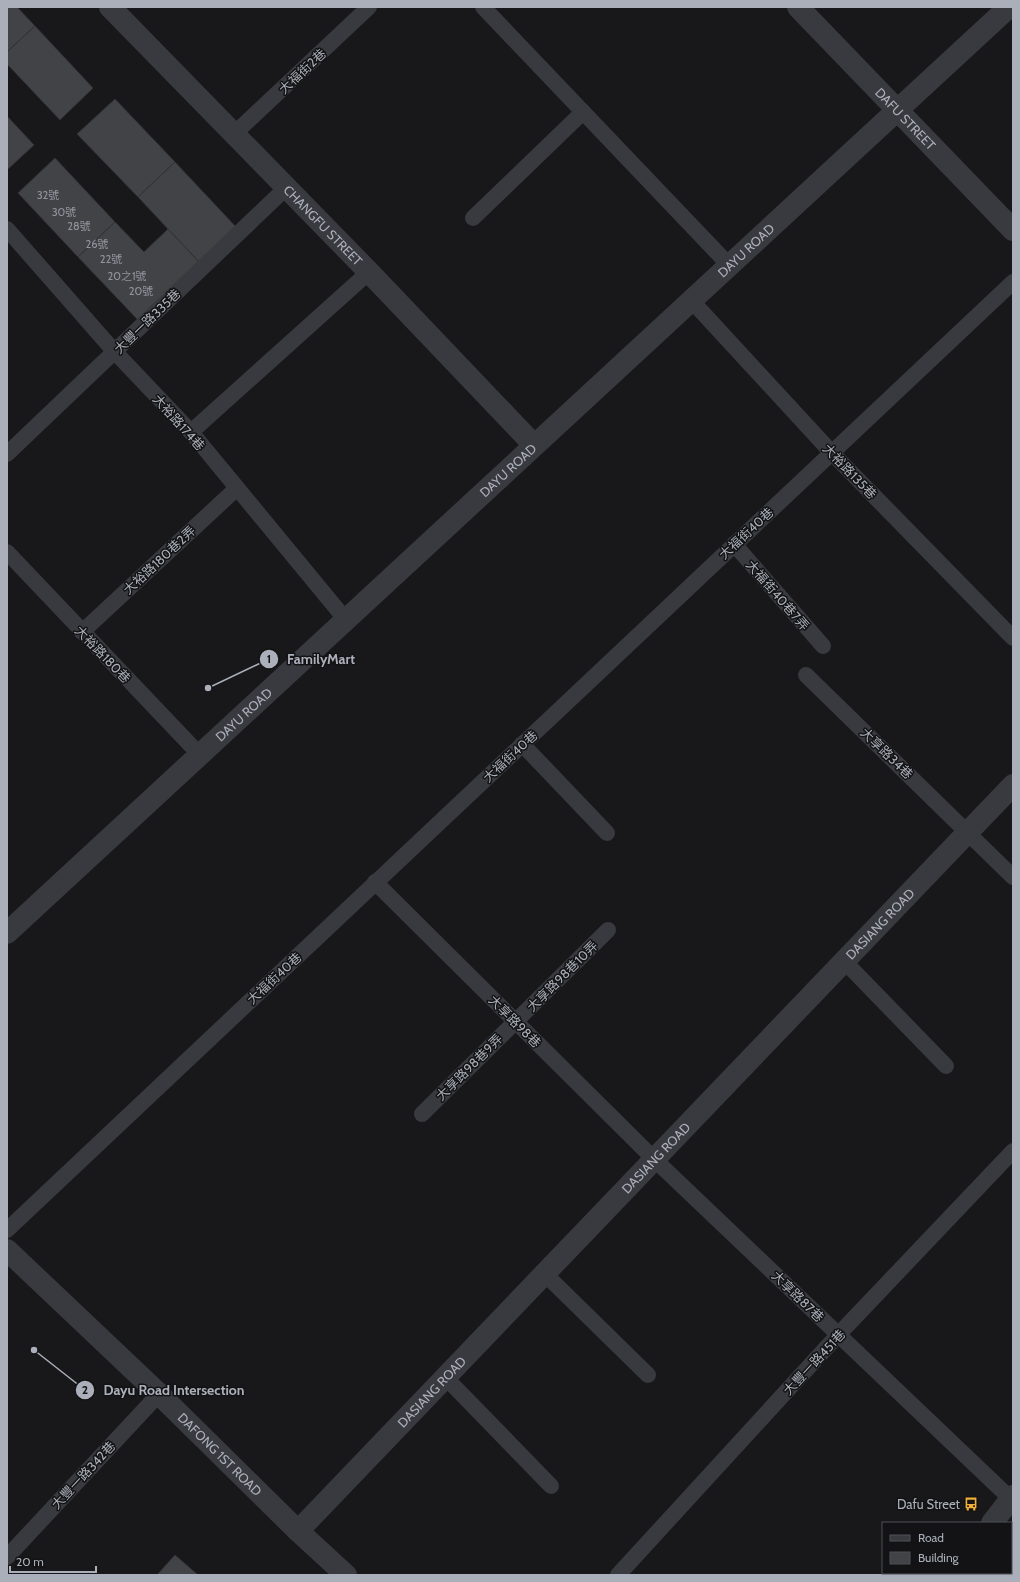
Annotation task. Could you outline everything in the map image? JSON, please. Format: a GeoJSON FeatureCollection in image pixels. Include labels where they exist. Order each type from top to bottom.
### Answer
{"type":"FeatureCollection","features":[{"type":"Feature","properties":{"kind":"street","name":"CHANGFU STREET"},"geometry":{"type":"LineString","coordinates":[[110,7],[369,272],[534,445]]}},
{"type":"Feature","properties":{"kind":"street","name":"DAFU STREET"},"geometry":{"type":"LineString","coordinates":[[798,7],[1013,230]]}},
{"type":"Feature","properties":{"kind":"street","name":"DAYU ROAD"},"geometry":{"type":"LineString","coordinates":[[9,926],[200,755],[1009,7]]}},
{"type":"Feature","properties":{"kind":"street","name":"DASIANG ROAD"},"geometry":{"type":"LineString","coordinates":[[298,1531],[1013,785]]}},
{"type":"Feature","properties":{"kind":"street","name":"DAFONG 1ST ROAD"},"geometry":{"type":"LineString","coordinates":[[7,1250],[159,1394],[298,1531],[346,1575]]}},
{"type":"Feature","properties":{"kind":"street"},"geometry":{"type":"LineString","coordinates":[[993,1522],[1012,1497]]}},
{"type":"Feature","properties":{"kind":"lane","name":"大福街2巷"},"geometry":{"type":"LineString","coordinates":[[234,134],[369,7]]}},
{"type":"Feature","properties":{"kind":"lane"},"geometry":{"type":"LineString","coordinates":[[483,7],[729,266]]}},
{"type":"Feature","properties":{"kind":"lane"},"geometry":{"type":"LineString","coordinates":[[473,218],[583,112]]}},
{"type":"Feature","properties":{"kind":"lane","name":"大豐一路335巷"},"geometry":{"type":"LineString","coordinates":[[7,454],[286,188]]}},
{"type":"Feature","properties":{"kind":"lane","name":"大裕路174巷"},"geometry":{"type":"LineString","coordinates":[[7,229],[114,352],[191,432],[346,620]]}},
{"type":"Feature","properties":{"kind":"lane"},"geometry":{"type":"LineString","coordinates":[[191,432],[369,272]]}},
{"type":"Feature","properties":{"kind":"lane","name":"大福街40巷"},"geometry":{"type":"LineString","coordinates":[[7,1230],[1013,282]]}},
{"type":"Feature","properties":{"kind":"lane","name":"大裕路135巷"},"geometry":{"type":"LineString","coordinates":[[691,300],[832,453],[1013,638]]}},
{"type":"Feature","properties":{"kind":"lane","name":"大裕路180巷2弄"},"geometry":{"type":"LineString","coordinates":[[82,632],[237,488]]}},
{"type":"Feature","properties":{"kind":"lane","name":"大福街40巷7弄"},"geometry":{"type":"LineString","coordinates":[[734,544],[823,646]]}},
{"type":"Feature","properties":{"kind":"lane","name":"大裕路180巷"},"geometry":{"type":"LineString","coordinates":[[7,552],[200,755]]}},
{"type":"Feature","properties":{"kind":"lane","name":"大享路34巷"},"geometry":{"type":"LineString","coordinates":[[806,674],[1013,877]]}},
{"type":"Feature","properties":{"kind":"lane"},"geometry":{"type":"LineString","coordinates":[[522,744],[607,834]]}},
{"type":"Feature","properties":{"kind":"lane","name":"大享路98巷"},"geometry":{"type":"LineString","coordinates":[[375,882],[654,1159]]}},
{"type":"Feature","properties":{"kind":"lane","name":"大享路98巷10弄"},"geometry":{"type":"LineString","coordinates":[[516,1021],[608,930]]}},
{"type":"Feature","properties":{"kind":"lane"},"geometry":{"type":"LineString","coordinates":[[844,961],[946,1066]]}},
{"type":"Feature","properties":{"kind":"lane","name":"大享路98巷9弄"},"geometry":{"type":"LineString","coordinates":[[422,1114],[516,1021]]}},
{"type":"Feature","properties":{"kind":"lane","name":"大豐一路451巷"},"geometry":{"type":"LineString","coordinates":[[618,1575],[838,1334],[1013,1152]]}},
{"type":"Feature","properties":{"kind":"lane","name":"大享路87巷"},"geometry":{"type":"LineString","coordinates":[[654,1159],[1012,1497]]}},
{"type":"Feature","properties":{"kind":"lane"},"geometry":{"type":"LineString","coordinates":[[545,1274],[648,1375]]}},
{"type":"Feature","properties":{"kind":"lane"},"geometry":{"type":"LineString","coordinates":[[445,1377],[551,1486]]}},
{"type":"Feature","properties":{"kind":"lane","name":"大豐一路342巷"},"geometry":{"type":"LineString","coordinates":[[7,1557],[159,1394]]}},
{"type":"Feature","properties":{"kind":"building"},"geometry":{"type":"Polygon","coordinates":[[[7,7],[17,7],[35,26],[7,52],[7,7]]]}},
{"type":"Feature","properties":{"kind":"building"},"geometry":{"type":"Polygon","coordinates":[[[35,26],[93,88],[60,120],[7,64],[7,52],[35,26]]]}},
{"type":"Feature","properties":{"kind":"building"},"geometry":{"type":"Polygon","coordinates":[[[115,99],[175,162],[138,197],[77,134],[115,99]]]}},
{"type":"Feature","properties":{"kind":"building"},"geometry":{"type":"Polygon","coordinates":[[[7,116],[34,145],[7,170],[7,116]]]}},
{"type":"Feature","properties":{"kind":"building"},"geometry":{"type":"Polygon","coordinates":[[[55,158],[115,222],[78,257],[18,193],[55,158]]]}},
{"type":"Feature","properties":{"kind":"building"},"geometry":{"type":"Polygon","coordinates":[[[175,162],[236,227],[199,262],[138,197],[175,162]]]}},
{"type":"Feature","properties":{"kind":"building"},"geometry":{"type":"Polygon","coordinates":[[[115,222],[144,252],[168,229],[199,262],[138,320],[78,257],[115,222]]]}},
{"type":"Feature","properties":{"kind":"building"},"geometry":{"type":"Polygon","coordinates":[[[175,1555],[198,1575],[157,1575],[175,1555]]]}},
{"type":"Feature","properties":{"kind":"place","name":"FamilyMart"},"geometry":{"type":"Point","coordinates":[208,688]}},
{"type":"Feature","properties":{"kind":"place","name":"Dayu Road Intersection"},"geometry":{"type":"Point","coordinates":[34,1350]}},
{"type":"Feature","properties":{"kind":"place","name":"Dafu Street"},"geometry":{"type":"Point","coordinates":[971,1504]}}]}
